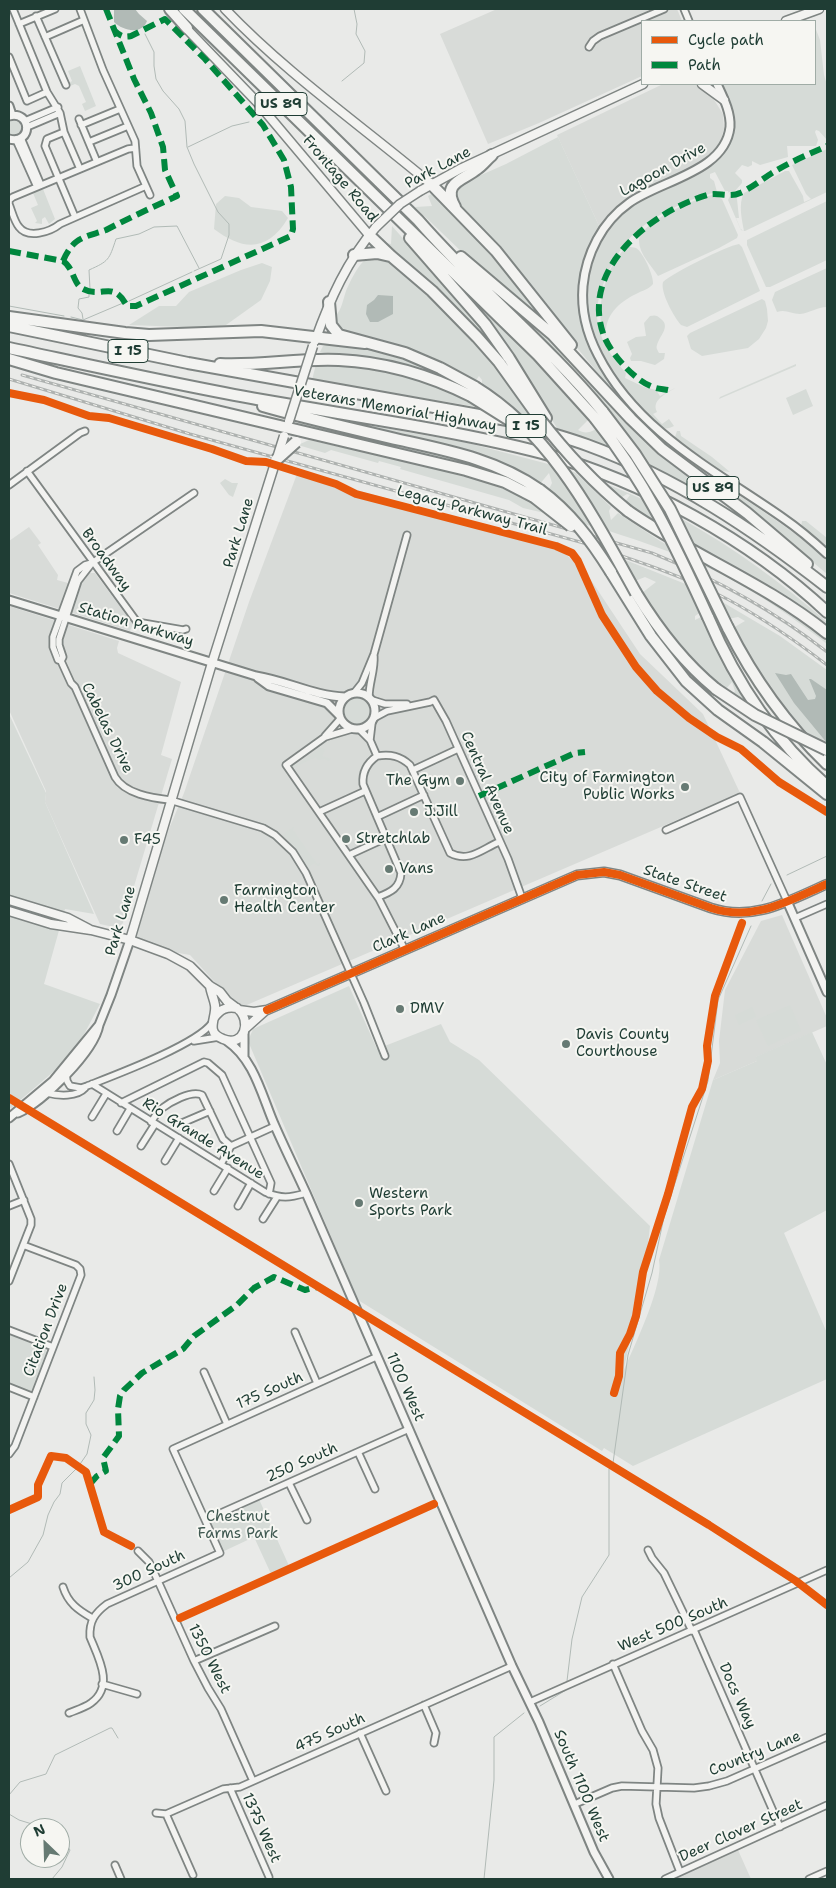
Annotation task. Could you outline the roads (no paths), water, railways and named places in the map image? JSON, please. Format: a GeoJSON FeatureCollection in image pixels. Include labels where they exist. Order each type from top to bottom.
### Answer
{"type":"FeatureCollection","features":[{"type":"Feature","properties":{"kind":"highway"},"geometry":{"type":"LineString","coordinates":[[170,9],[187,28]]}},
{"type":"Feature","properties":{"kind":"highway","name":"US 89"},"geometry":{"type":"LineString","coordinates":[[184,9],[377,199],[485,324],[509,358],[543,418]]}},
{"type":"Feature","properties":{"kind":"highway","name":"US 89"},"geometry":{"type":"LineString","coordinates":[[202,9],[418,220],[553,335],[631,419],[662,449],[747,513],[827,583]]}},
{"type":"Feature","properties":{"kind":"highway"},"geometry":{"type":"LineString","coordinates":[[206,9],[235,40]]}},
{"type":"Feature","properties":{"kind":"highway"},"geometry":{"type":"LineString","coordinates":[[458,212],[452,200],[453,187],[460,179],[476,170],[492,155]]}},
{"type":"Feature","properties":{"kind":"highway"},"geometry":{"type":"LineString","coordinates":[[431,184],[511,269],[603,388]]}},
{"type":"Feature","properties":{"kind":"highway"},"geometry":{"type":"LineString","coordinates":[[377,199],[599,415],[635,454],[666,502],[742,654],[769,695],[827,764]]}},
{"type":"Feature","properties":{"kind":"highway"},"geometry":{"type":"LineString","coordinates":[[418,220],[438,243],[568,371],[599,415],[653,504],[731,667],[757,709],[789,749],[827,786]]}},
{"type":"Feature","properties":{"kind":"highway"},"geometry":{"type":"LineString","coordinates":[[372,231],[391,256],[432,292],[477,337],[543,418],[556,440],[599,486],[628,511],[664,535],[778,597],[827,634]]}},
{"type":"Feature","properties":{"kind":"highway"},"geometry":{"type":"LineString","coordinates":[[354,256],[377,253],[391,256]]}},
{"type":"Feature","properties":{"kind":"highway"},"geometry":{"type":"LineString","coordinates":[[329,302],[331,325],[334,331],[345,338],[406,353],[440,368],[473,391]]}},
{"type":"Feature","properties":{"kind":"highway"},"geometry":{"type":"LineString","coordinates":[[9,317],[149,335],[254,331],[315,342],[365,343]]}},
{"type":"Feature","properties":{"kind":"highway","name":"Veterans Memorial Highway"},"geometry":{"type":"LineString","coordinates":[[9,326],[188,363],[497,417],[587,445],[655,475],[723,513],[785,555],[827,587]]}},
{"type":"Feature","properties":{"kind":"highway","name":"Veterans Memorial Highway"},"geometry":{"type":"LineString","coordinates":[[9,348],[222,393],[484,438],[543,453],[593,469],[656,496],[713,527],[772,567],[827,612]]}},
{"type":"Feature","properties":{"kind":"highway"},"geometry":{"type":"LineString","coordinates":[[9,359],[56,373],[481,474],[537,493]]}},
{"type":"Feature","properties":{"kind":"highway"},"geometry":{"type":"LineString","coordinates":[[188,363],[254,364],[338,360],[365,362],[425,376],[473,391],[494,400],[524,424],[542,443],[585,502],[636,593],[656,624],[692,667],[716,689],[762,719],[827,750]]}},
{"type":"Feature","properties":{"kind":"highway"},"geometry":{"type":"LineString","coordinates":[[222,393],[303,418],[474,457],[512,472],[572,526],[611,572],[651,636],[686,681],[718,710],[763,742],[827,794]]}},
{"type":"Feature","properties":{"kind":"highway"},"geometry":{"type":"LineString","coordinates":[[276,460],[301,438],[316,435]]}},
{"type":"Feature","properties":{"kind":"main road","name":"Frontage Road"},"geometry":{"type":"LineString","coordinates":[[166,9],[187,28],[257,102],[372,231]]}},
{"type":"Feature","properties":{"kind":"main road"},"geometry":{"type":"LineString","coordinates":[[225,9],[264,48],[431,184]]}},
{"type":"Feature","properties":{"kind":"main road"},"geometry":{"type":"LineString","coordinates":[[789,20],[819,9]]}},
{"type":"Feature","properties":{"kind":"main road","name":"Park Lane"},"geometry":{"type":"LineString","coordinates":[[130,940],[170,800],[184,760],[212,663],[270,478],[329,302],[354,256],[372,231],[396,208],[431,184],[641,85]]}},
{"type":"Feature","properties":{"kind":"main road"},"geometry":{"type":"LineString","coordinates":[[635,87],[645,85]]}},
{"type":"Feature","properties":{"kind":"main road"},"geometry":{"type":"LineString","coordinates":[[703,85],[724,100]]}},
{"type":"Feature","properties":{"kind":"main road","name":"State Street"},"geometry":{"type":"LineString","coordinates":[[561,881],[587,873],[612,874],[725,913],[756,912],[827,884]]}},
{"type":"Feature","properties":{"kind":"main road","name":"Clark Lane"},"geometry":{"type":"LineString","coordinates":[[237,1009],[254,1012],[267,1010],[561,881]]}},
{"type":"Feature","properties":{"kind":"main road"},"geometry":{"type":"LineString","coordinates":[[9,900],[68,918],[91,930]]}},
{"type":"Feature","properties":{"kind":"main road"},"geometry":{"type":"LineString","coordinates":[[9,911],[51,924],[91,930],[130,940],[186,963],[210,986],[220,992],[244,1018],[245,1030],[238,1039],[227,1040],[219,1037],[214,1030],[215,1006],[210,986]]}},
{"type":"Feature","properties":{"kind":"main road"},"geometry":{"type":"LineString","coordinates":[[213,1020],[224,1009],[237,1009]]}},
{"type":"Feature","properties":{"kind":"main road","name":"Clark Lane"},"geometry":{"type":"LineString","coordinates":[[245,1030],[267,1010]]}},
{"type":"Feature","properties":{"kind":"street"},"geometry":{"type":"LineString","coordinates":[[13,9],[47,92],[59,110],[64,132],[80,169]]}},
{"type":"Feature","properties":{"kind":"street"},"geometry":{"type":"LineString","coordinates":[[19,24],[55,9]]}},
{"type":"Feature","properties":{"kind":"street"},"geometry":{"type":"LineString","coordinates":[[80,9],[135,141],[137,166],[150,195]]}},
{"type":"Feature","properties":{"kind":"street"},"geometry":{"type":"LineString","coordinates":[[589,47],[600,36],[664,9]]}},
{"type":"Feature","properties":{"kind":"street"},"geometry":{"type":"LineString","coordinates":[[36,16],[66,85]]}},
{"type":"Feature","properties":{"kind":"street"},"geometry":{"type":"LineString","coordinates":[[45,37],[84,20]]}},
{"type":"Feature","properties":{"kind":"street"},"geometry":{"type":"LineString","coordinates":[[9,57],[27,101],[47,92]]}},
{"type":"Feature","properties":{"kind":"street","name":"Lagoon Drive"},"geometry":{"type":"LineString","coordinates":[[717,85],[730,116],[730,126],[724,146],[716,157],[704,165],[632,200],[614,215],[591,251],[584,277],[582,300],[586,327],[594,348],[609,375],[639,413],[687,454],[784,519],[827,554]]}},
{"type":"Feature","properties":{"kind":"street"},"geometry":{"type":"LineString","coordinates":[[9,106],[11,115],[18,115],[26,124],[25,133],[15,139],[39,186]]}},
{"type":"Feature","properties":{"kind":"street"},"geometry":{"type":"LineString","coordinates":[[97,162],[80,122],[120,108]]}},
{"type":"Feature","properties":{"kind":"street"},"geometry":{"type":"LineString","coordinates":[[26,124],[59,110]]}},
{"type":"Feature","properties":{"kind":"street"},"geometry":{"type":"LineString","coordinates":[[89,142],[128,126]]}},
{"type":"Feature","properties":{"kind":"street"},"geometry":{"type":"LineString","coordinates":[[64,132],[46,139],[45,142],[75,217]]}},
{"type":"Feature","properties":{"kind":"street"},"geometry":{"type":"LineString","coordinates":[[135,148],[128,149],[13,197],[9,204],[19,228],[25,231],[41,233],[53,230],[60,224],[146,186]]}},
{"type":"Feature","properties":{"kind":"street"},"geometry":{"type":"LineString","coordinates":[[9,485],[85,431]]}},
{"type":"Feature","properties":{"kind":"street","name":"Broadway"},"geometry":{"type":"LineString","coordinates":[[27,471],[137,622],[186,629]]}},
{"type":"Feature","properties":{"kind":"street"},"geometry":{"type":"LineString","coordinates":[[92,562],[194,492]]}},
{"type":"Feature","properties":{"kind":"street"},"geometry":{"type":"LineString","coordinates":[[405,950],[378,897],[286,765],[324,737],[339,717],[339,708],[345,698],[354,693],[362,683],[374,654],[407,535]]}},
{"type":"Feature","properties":{"kind":"street","name":"Cabelas Drive"},"geometry":{"type":"LineString","coordinates":[[92,562],[78,581],[63,617],[58,642],[63,658],[61,661],[119,783],[132,791],[157,799],[170,800],[263,828],[275,835],[293,852],[306,873],[364,1003],[385,1056]]}},
{"type":"Feature","properties":{"kind":"street","name":"Station Parkway"},"geometry":{"type":"LineString","coordinates":[[9,600],[324,696],[345,698]]}},
{"type":"Feature","properties":{"kind":"street"},"geometry":{"type":"LineString","coordinates":[[370,740],[375,707],[371,699],[370,682],[375,662],[374,654]]}},
{"type":"Feature","properties":{"kind":"street","name":"Station Parkway"},"geometry":{"type":"LineString","coordinates":[[256,676],[269,686],[328,703],[339,717]]}},
{"type":"Feature","properties":{"kind":"street"},"geometry":{"type":"LineString","coordinates":[[354,693],[364,694],[371,699]]}},
{"type":"Feature","properties":{"kind":"street","name":"Central Avenue"},"geometry":{"type":"LineString","coordinates":[[371,699],[385,704],[414,705]]}},
{"type":"Feature","properties":{"kind":"street","name":"Central Avenue"},"geometry":{"type":"LineString","coordinates":[[373,721],[387,711],[434,700],[446,722],[522,898]]}},
{"type":"Feature","properties":{"kind":"street"},"geometry":{"type":"LineString","coordinates":[[339,717],[347,727],[360,730],[370,740],[377,756]]}},
{"type":"Feature","properties":{"kind":"street"},"geometry":{"type":"LineString","coordinates":[[360,730],[373,721]]}},
{"type":"Feature","properties":{"kind":"street"},"geometry":{"type":"LineString","coordinates":[[324,737],[352,729]]}},
{"type":"Feature","properties":{"kind":"street"},"geometry":{"type":"LineString","coordinates":[[413,770],[458,750]]}},
{"type":"Feature","properties":{"kind":"street"},"geometry":{"type":"LineString","coordinates":[[378,897],[395,889],[401,877],[399,867],[365,791],[362,778],[371,760],[377,756],[386,754],[399,757],[410,765],[450,853],[462,858],[499,842]]}},
{"type":"Feature","properties":{"kind":"street"},"geometry":{"type":"LineString","coordinates":[[319,812],[365,791]]}},
{"type":"Feature","properties":{"kind":"street"},"geometry":{"type":"LineString","coordinates":[[377,817],[424,795]]}},
{"type":"Feature","properties":{"kind":"street"},"geometry":{"type":"LineString","coordinates":[[666,830],[740,797],[827,992]]}},
{"type":"Feature","properties":{"kind":"street"},"geometry":{"type":"LineString","coordinates":[[349,855],[386,838]]}},
{"type":"Feature","properties":{"kind":"street"},"geometry":{"type":"LineString","coordinates":[[795,918],[827,904]]}},
{"type":"Feature","properties":{"kind":"street","name":"Park Lane"},"geometry":{"type":"LineString","coordinates":[[10,1117],[53,1081],[99,1025],[130,940]]}},
{"type":"Feature","properties":{"kind":"street"},"geometry":{"type":"LineString","coordinates":[[66,1074],[70,1086],[81,1088],[189,1042],[206,1030],[213,1020]]}},
{"type":"Feature","properties":{"kind":"street"},"geometry":{"type":"LineString","coordinates":[[10,1117],[27,1109],[66,1074],[97,1035],[99,1025]]}},
{"type":"Feature","properties":{"kind":"street","name":"1100 West"},"geometry":{"type":"LineString","coordinates":[[244,1056],[245,1030]]}},
{"type":"Feature","properties":{"kind":"street"},"geometry":{"type":"LineString","coordinates":[[189,1042],[219,1037]]}},
{"type":"Feature","properties":{"kind":"street","name":"1100 West"},"geometry":{"type":"LineString","coordinates":[[227,1040],[244,1056],[258,1082],[275,1126],[306,1193],[376,1357],[512,1666],[530,1702]]}},
{"type":"Feature","properties":{"kind":"street"},"geometry":{"type":"LineString","coordinates":[[120,1103],[204,1062],[208,1063],[222,1075],[271,1183],[269,1194]]}},
{"type":"Feature","properties":{"kind":"street"},"geometry":{"type":"LineString","coordinates":[[47,1093],[62,1096],[83,1091],[89,1085]]}},
{"type":"Feature","properties":{"kind":"street","name":"Rio Grande Avenue"},"geometry":{"type":"LineString","coordinates":[[89,1085],[269,1194],[288,1198],[306,1193]]}},
{"type":"Feature","properties":{"kind":"street"},"geometry":{"type":"LineString","coordinates":[[141,1146],[160,1109],[172,1102],[196,1093],[202,1095],[224,1139],[231,1146]]}},
{"type":"Feature","properties":{"kind":"street"},"geometry":{"type":"LineString","coordinates":[[92,1117],[106,1094]]}},
{"type":"Feature","properties":{"kind":"street"},"geometry":{"type":"LineString","coordinates":[[117,1131],[130,1109]]}},
{"type":"Feature","properties":{"kind":"street"},"geometry":{"type":"LineString","coordinates":[[182,1124],[210,1111]]}},
{"type":"Feature","properties":{"kind":"street"},"geometry":{"type":"LineString","coordinates":[[221,1164],[231,1146],[275,1126]]}},
{"type":"Feature","properties":{"kind":"street"},"geometry":{"type":"LineString","coordinates":[[165,1161],[179,1138]]}},
{"type":"Feature","properties":{"kind":"street"},"geometry":{"type":"LineString","coordinates":[[9,1164],[31,1219],[31,1225],[9,1281]]}},
{"type":"Feature","properties":{"kind":"street"},"geometry":{"type":"LineString","coordinates":[[214,1191],[228,1168]]}},
{"type":"Feature","properties":{"kind":"street"},"geometry":{"type":"LineString","coordinates":[[238,1206],[252,1183]]}},
{"type":"Feature","properties":{"kind":"street"},"geometry":{"type":"LineString","coordinates":[[263,1219],[277,1197]]}},
{"type":"Feature","properties":{"kind":"street"},"geometry":{"type":"LineString","coordinates":[[9,1206],[24,1200]]}},
{"type":"Feature","properties":{"kind":"street","name":"Citation Drive"},"geometry":{"type":"LineString","coordinates":[[9,1454],[15,1446],[80,1275],[80,1269],[76,1265],[23,1245]]}},
{"type":"Feature","properties":{"kind":"street"},"geometry":{"type":"LineString","coordinates":[[9,1330],[53,1347]]}},
{"type":"Feature","properties":{"kind":"street"},"geometry":{"type":"LineString","coordinates":[[295,1332],[317,1384]]}},
{"type":"Feature","properties":{"kind":"street","name":"175 South"},"geometry":{"type":"LineString","coordinates":[[206,1520],[173,1449],[376,1357]]}},
{"type":"Feature","properties":{"kind":"street"},"geometry":{"type":"LineString","coordinates":[[204,1372],[227,1424]]}},
{"type":"Feature","properties":{"kind":"street"},"geometry":{"type":"LineString","coordinates":[[9,1387],[34,1397]]}},
{"type":"Feature","properties":{"kind":"street","name":"250 South"},"geometry":{"type":"LineString","coordinates":[[206,1520],[409,1429]]}},
{"type":"Feature","properties":{"kind":"street"},"geometry":{"type":"LineString","coordinates":[[358,1452],[375,1489]]}},
{"type":"Feature","properties":{"kind":"street"},"geometry":{"type":"LineString","coordinates":[[289,1482],[307,1520]]}},
{"type":"Feature","properties":{"kind":"street","name":"300 South"},"geometry":{"type":"LineString","coordinates":[[92,1618],[107,1604],[220,1553],[206,1520]]}},
{"type":"Feature","properties":{"kind":"street","name":"Docs Way"},"geometry":{"type":"LineString","coordinates":[[648,1550],[664,1573],[693,1630],[780,1827]]}},
{"type":"Feature","properties":{"kind":"street","name":"1350 West"},"geometry":{"type":"LineString","coordinates":[[138,1551],[149,1562],[194,1661],[221,1709],[253,1781]]}},
{"type":"Feature","properties":{"kind":"street","name":"West 500 South"},"geometry":{"type":"LineString","coordinates":[[530,1702],[827,1570]]}},
{"type":"Feature","properties":{"kind":"street"},"geometry":{"type":"LineString","coordinates":[[63,1587],[70,1602],[81,1612],[92,1618],[90,1637],[102,1665],[101,1690],[92,1702],[69,1713]]}},
{"type":"Feature","properties":{"kind":"street"},"geometry":{"type":"LineString","coordinates":[[194,1661],[275,1626]]}},
{"type":"Feature","properties":{"kind":"street"},"geometry":{"type":"LineString","coordinates":[[613,1664],[642,1731],[653,1750],[658,1768],[656,1804],[659,1818],[680,1872]]}},
{"type":"Feature","properties":{"kind":"street","name":"475 South"},"geometry":{"type":"LineString","coordinates":[[156,1813],[166,1814],[217,1791],[240,1787],[512,1666]]}},
{"type":"Feature","properties":{"kind":"street"},"geometry":{"type":"LineString","coordinates":[[102,1684],[137,1694]]}},
{"type":"Feature","properties":{"kind":"street","name":"South 1100 West"},"geometry":{"type":"LineString","coordinates":[[530,1702],[594,1852],[609,1879]]}},
{"type":"Feature","properties":{"kind":"street"},"geometry":{"type":"LineString","coordinates":[[424,1705],[436,1733],[434,1743]]}},
{"type":"Feature","properties":{"kind":"street"},"geometry":{"type":"LineString","coordinates":[[360,1733],[386,1791]]}},
{"type":"Feature","properties":{"kind":"street","name":"Country Lane"},"geometry":{"type":"LineString","coordinates":[[575,1804],[612,1788],[657,1786],[694,1788],[709,1786],[727,1781],[827,1737]]}},
{"type":"Feature","properties":{"kind":"street","name":"1375 West"},"geometry":{"type":"LineString","coordinates":[[230,1788],[269,1877]]}},
{"type":"Feature","properties":{"kind":"street","name":"Deer Clover Street"},"geometry":{"type":"LineString","coordinates":[[665,1879],[827,1805]]}},
{"type":"Feature","properties":{"kind":"street"},"geometry":{"type":"LineString","coordinates":[[166,1814],[192,1875]]}},
{"type":"Feature","properties":{"kind":"street"},"geometry":{"type":"LineString","coordinates":[[115,1865],[121,1879]]}},
{"type":"Feature","properties":{"kind":"street"},"geometry":{"type":"LineString","coordinates":[[809,1879],[827,1871]]}},
{"type":"Feature","properties":{"kind":"waterway"},"geometry":{"type":"LineString","coordinates":[[342,81],[364,63],[365,51],[356,34],[357,24],[354,9]]}},
{"type":"Feature","properties":{"kind":"waterway"},"geometry":{"type":"LineString","coordinates":[[145,34],[154,52],[156,79],[163,91],[179,109],[185,121],[187,147],[194,164],[218,212],[229,224],[229,235],[221,259],[194,271]]}},
{"type":"Feature","properties":{"kind":"waterway"},"geometry":{"type":"LineString","coordinates":[[188,147],[232,126],[249,122]]}},
{"type":"Feature","properties":{"kind":"waterway"},"geometry":{"type":"LineString","coordinates":[[90,289],[89,270],[107,259],[116,239],[139,234],[154,227],[177,226],[199,268]]}},
{"type":"Feature","properties":{"kind":"waterway"},"geometry":{"type":"LineString","coordinates":[[129,301],[192,272]]}},
{"type":"Feature","properties":{"kind":"waterway"},"geometry":{"type":"LineString","coordinates":[[83,319],[82,313],[78,308],[79,299],[89,297],[89,294]]}},
{"type":"Feature","properties":{"kind":"waterway"},"geometry":{"type":"LineString","coordinates":[[71,317],[83,320],[123,303]]}},
{"type":"Feature","properties":{"kind":"waterway"},"geometry":{"type":"LineString","coordinates":[[9,306],[64,316]]}},
{"type":"Feature","properties":{"kind":"waterway"},"geometry":{"type":"LineString","coordinates":[[787,875],[827,856]]}},
{"type":"Feature","properties":{"kind":"waterway"},"geometry":{"type":"LineString","coordinates":[[762,901],[771,884]]}},
{"type":"Feature","properties":{"kind":"waterway"},"geometry":{"type":"LineString","coordinates":[[567,1681],[572,1639],[582,1597],[609,1555],[609,1469],[613,1463],[628,1355],[652,1273],[664,1217],[708,1081],[718,1000],[751,926]]}},
{"type":"Feature","properties":{"kind":"waterway"},"geometry":{"type":"LineString","coordinates":[[9,1578],[28,1562],[43,1535],[48,1515],[60,1494],[62,1483],[78,1467],[87,1454],[91,1435],[86,1424],[86,1413],[94,1400],[94,1377]]}},
{"type":"Feature","properties":{"kind":"waterway"},"geometry":{"type":"LineString","coordinates":[[540,1706],[566,1690]]}},
{"type":"Feature","properties":{"kind":"waterway"},"geometry":{"type":"LineString","coordinates":[[484,1879],[494,1780],[494,1737],[524,1713]]}},
{"type":"Feature","properties":{"kind":"waterway"},"geometry":{"type":"LineString","coordinates":[[9,1795],[20,1782],[46,1774],[55,1755],[110,1728],[112,1728],[118,1738]]}},
{"type":"Feature","properties":{"kind":"waterway"},"geometry":{"type":"LineString","coordinates":[[9,1814],[20,1820]]}},
{"type":"Feature","properties":{"kind":"waterway"},"geometry":{"type":"LineString","coordinates":[[52,1879],[61,1868]]}},
{"type":"Feature","properties":{"kind":"railway"},"geometry":{"type":"LineString","coordinates":[[22,375],[652,553],[699,573],[743,596],[785,622],[827,652]]}},
{"type":"Feature","properties":{"kind":"railway"},"geometry":{"type":"LineString","coordinates":[[9,379],[190,434],[580,542],[637,561],[675,575],[729,600],[780,631],[827,665]]}},
{"type":"Feature","properties":{"kind":"place","name":"The Gym"},"geometry":{"type":"Point","coordinates":[460,781]}},
{"type":"Feature","properties":{"kind":"place","name":"City of Farmington Public Works"},"geometry":{"type":"Point","coordinates":[685,787]}},
{"type":"Feature","properties":{"kind":"place","name":"J.Jill"},"geometry":{"type":"Point","coordinates":[414,812]}},
{"type":"Feature","properties":{"kind":"place","name":"Stretchlab"},"geometry":{"type":"Point","coordinates":[346,839]}},
{"type":"Feature","properties":{"kind":"place","name":"F45"},"geometry":{"type":"Point","coordinates":[124,840]}},
{"type":"Feature","properties":{"kind":"place","name":"Vans"},"geometry":{"type":"Point","coordinates":[389,869]}},
{"type":"Feature","properties":{"kind":"place","name":"Farmington Health Center"},"geometry":{"type":"Point","coordinates":[224,900]}},
{"type":"Feature","properties":{"kind":"place","name":"DMV"},"geometry":{"type":"Point","coordinates":[400,1009]}},
{"type":"Feature","properties":{"kind":"place","name":"Davis County Courthouse"},"geometry":{"type":"Point","coordinates":[566,1044]}},
{"type":"Feature","properties":{"kind":"place","name":"Western Sports Park"},"geometry":{"type":"Point","coordinates":[359,1203]}},
{"type":"Feature","properties":{"kind":"park label","name":"Chestnut Farms Park"},"geometry":{"type":"Point","coordinates":[238,1526]}}]}
